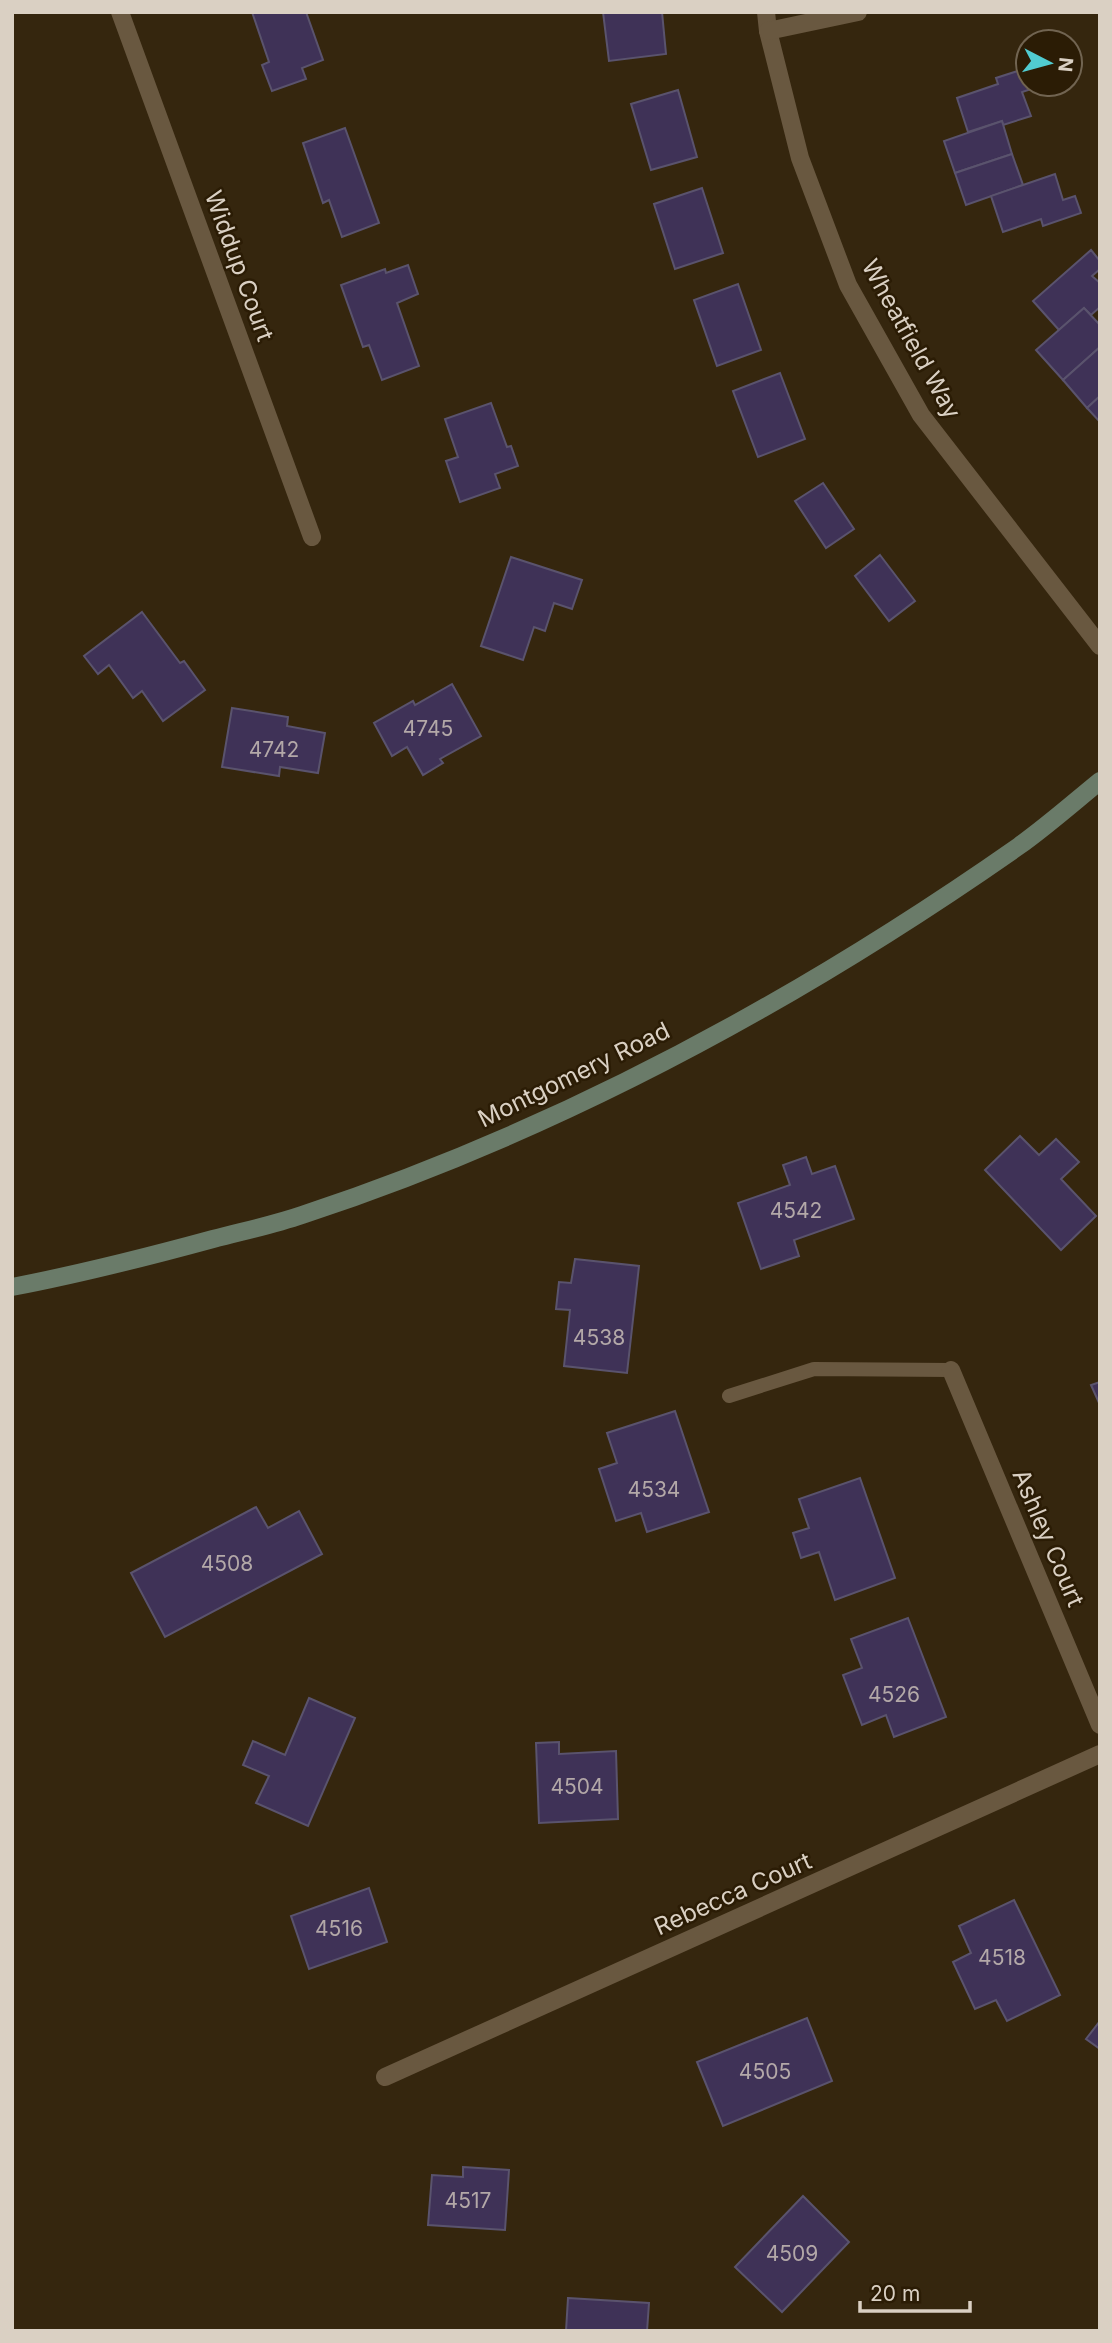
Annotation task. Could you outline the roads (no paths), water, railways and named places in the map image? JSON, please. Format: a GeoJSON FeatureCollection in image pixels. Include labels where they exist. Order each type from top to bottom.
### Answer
{"type":"FeatureCollection","features":[{"type":"Feature","properties":{"kind":"main road","name":"Montgomery Road"},"geometry":{"type":"LineString","coordinates":[[12,1287],[142,1258],[300,1216],[448,1162],[610,1088],[766,1007],[876,940],[1020,844],[1100,781]]}},
{"type":"Feature","properties":{"kind":"street","name":"Widdup Court"},"geometry":{"type":"LineString","coordinates":[[120,12],[312,537]]}},
{"type":"Feature","properties":{"kind":"street"},"geometry":{"type":"LineString","coordinates":[[767,21],[858,12]]}},
{"type":"Feature","properties":{"kind":"street","name":"Wheatfield Way"},"geometry":{"type":"LineString","coordinates":[[767,21],[800,158],[848,285],[921,415],[1100,646]]}},
{"type":"Feature","properties":{"kind":"street","name":"Ashley Court"},"geometry":{"type":"LineString","coordinates":[[951,1370],[1100,1725]]}},
{"type":"Feature","properties":{"kind":"street","name":"Rebecca Court"},"geometry":{"type":"LineString","coordinates":[[385,2077],[1100,1754]]}},
{"type":"Feature","properties":{"kind":"lane"},"geometry":{"type":"LineString","coordinates":[[729,1396],[814,1369],[951,1370]]}}]}
